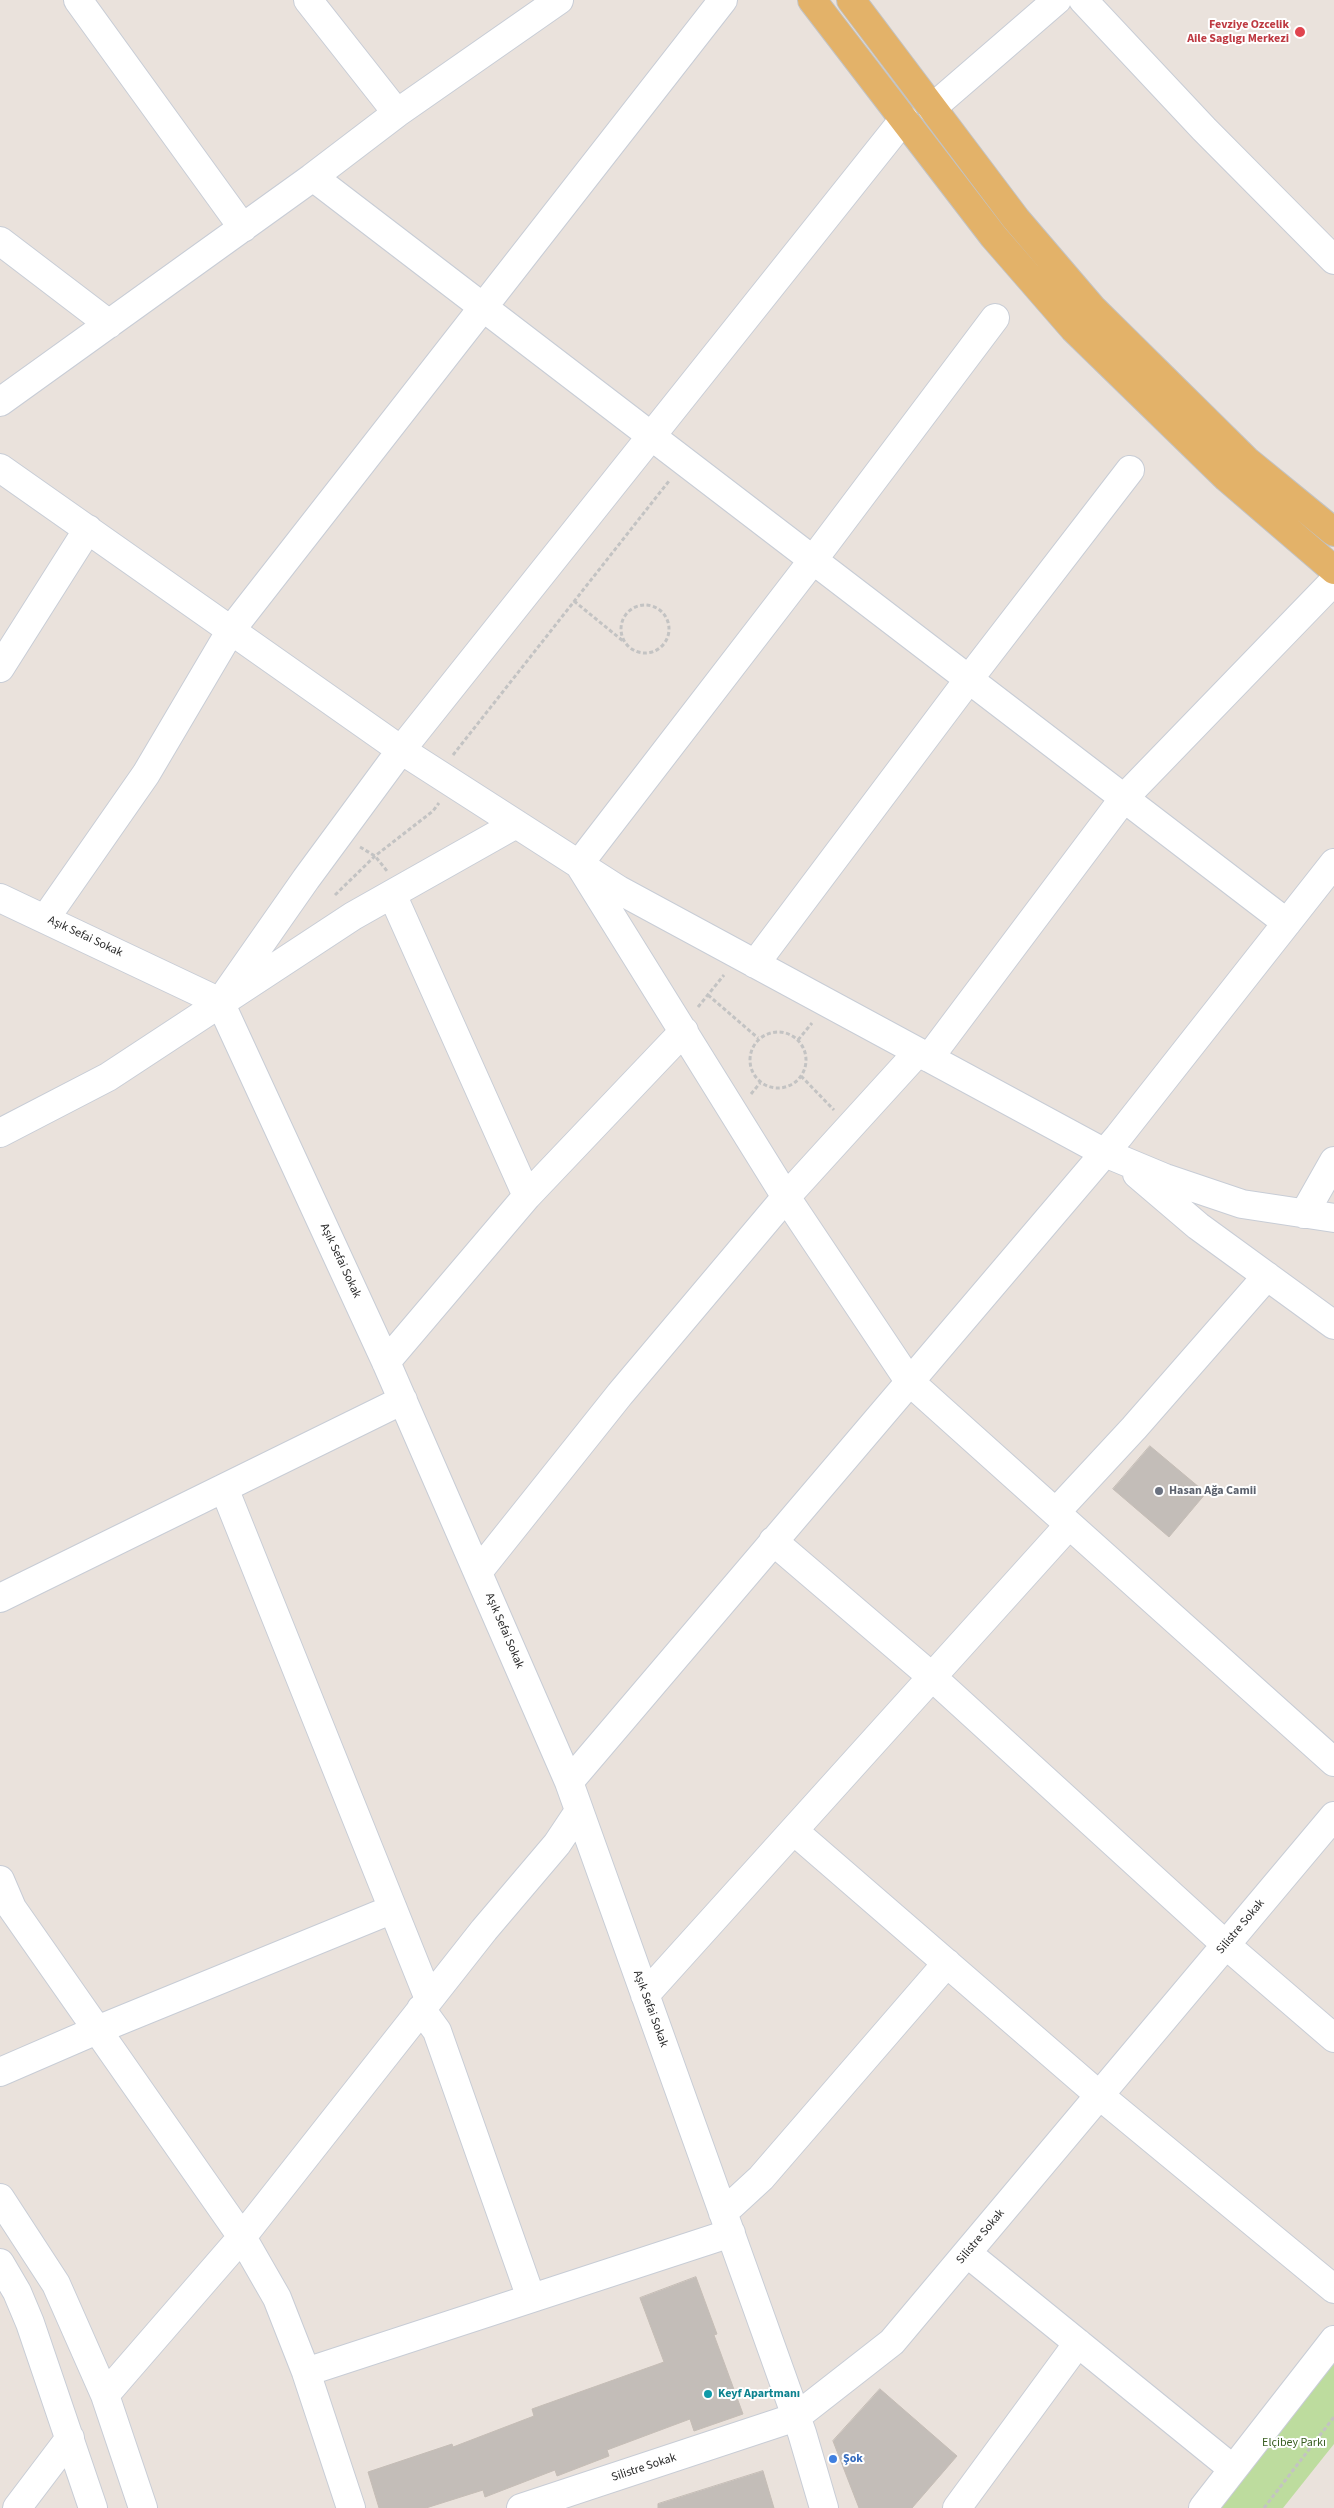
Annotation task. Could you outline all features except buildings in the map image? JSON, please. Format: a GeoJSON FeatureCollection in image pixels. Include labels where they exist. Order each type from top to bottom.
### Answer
{"type":"FeatureCollection","features":[{"type":"Feature","properties":{"kind":"main road"},"geometry":{"type":"LineString","coordinates":[[812,0],[994,236],[1074,329],[1227,478],[1334,570]]}},
{"type":"Feature","properties":{"kind":"main road"},"geometry":{"type":"LineString","coordinates":[[851,0],[1016,219],[1093,309],[1246,460],[1334,532]]}},
{"type":"Feature","properties":{"kind":"street"},"geometry":{"type":"LineString","coordinates":[[78,0],[243,228]]}},
{"type":"Feature","properties":{"kind":"street"},"geometry":{"type":"LineString","coordinates":[[308,0],[396,113]]}},
{"type":"Feature","properties":{"kind":"street"},"geometry":{"type":"LineString","coordinates":[[0,402],[313,177],[530,8],[559,0]]}},
{"type":"Feature","properties":{"kind":"street"},"geometry":{"type":"LineString","coordinates":[[45,919],[146,774],[231,630],[723,0]]}},
{"type":"Feature","properties":{"kind":"street"},"geometry":{"type":"LineString","coordinates":[[932,108],[1057,0]]}},
{"type":"Feature","properties":{"kind":"street"},"geometry":{"type":"LineString","coordinates":[[1082,0],[1204,129],[1334,260]]}},
{"type":"Feature","properties":{"kind":"street"},"geometry":{"type":"LineString","coordinates":[[220,1002],[306,879],[401,750],[904,119]]}},
{"type":"Feature","properties":{"kind":"street"},"geometry":{"type":"LineString","coordinates":[[313,177],[1287,923]]}},
{"type":"Feature","properties":{"kind":"street"},"geometry":{"type":"LineString","coordinates":[[0,241],[109,324]]}},
{"type":"Feature","properties":{"kind":"street"},"geometry":{"type":"LineString","coordinates":[[579,864],[814,560],[995,318]]}},
{"type":"Feature","properties":{"kind":"street"},"geometry":{"type":"LineString","coordinates":[[0,468],[401,750],[619,890],[1112,1156],[1165,1178],[1242,1204],[1334,1218]]}},
{"type":"Feature","properties":{"kind":"street"},"geometry":{"type":"LineString","coordinates":[[747,960],[969,679],[1130,470]]}},
{"type":"Feature","properties":{"kind":"street"},"geometry":{"type":"LineString","coordinates":[[0,668],[88,530]]}},
{"type":"Feature","properties":{"kind":"street"},"geometry":{"type":"LineString","coordinates":[[478,1572],[620,1394],[786,1197],[850,1127],[924,1055],[1124,798],[1334,581]]}},
{"type":"Feature","properties":{"kind":"street"},"geometry":{"type":"LineString","coordinates":[[0,1133],[108,1077],[353,916],[516,824]]}},
{"type":"Feature","properties":{"kind":"street"},"geometry":{"type":"LineString","coordinates":[[568,1782],[909,1381],[1112,1156],[1334,862]]}},
{"type":"Feature","properties":{"kind":"street"},"geometry":{"type":"LineString","coordinates":[[579,864],[786,1197],[909,1381],[1334,1762]]}},
{"type":"Feature","properties":{"kind":"street"},"geometry":{"type":"LineString","coordinates":[[392,894],[527,1196]]}},
{"type":"Feature","properties":{"kind":"street","name":"Aşık Sefai Sokak"},"geometry":{"type":"LineString","coordinates":[[0,898],[220,1002],[386,1362],[568,1782],[796,2417],[824,2508]]}},
{"type":"Feature","properties":{"kind":"street"},"geometry":{"type":"LineString","coordinates":[[386,1362],[527,1196],[682,1029]]}},
{"type":"Feature","properties":{"kind":"street"},"geometry":{"type":"LineString","coordinates":[[1112,1156],[1198,1226],[1334,1325]]}},
{"type":"Feature","properties":{"kind":"street"},"geometry":{"type":"LineString","coordinates":[[1304,1214],[1334,1161]]}},
{"type":"Feature","properties":{"kind":"street"},"geometry":{"type":"LineString","coordinates":[[645,1995],[931,1676],[1134,1428],[1267,1276]]}},
{"type":"Feature","properties":{"kind":"street"},"geometry":{"type":"LineString","coordinates":[[0,1598],[402,1400]]}},
{"type":"Feature","properties":{"kind":"street"},"geometry":{"type":"LineString","coordinates":[[224,1488],[393,1909],[425,2004],[437,2031],[531,2298]]}},
{"type":"Feature","properties":{"kind":"street"},"geometry":{"type":"LineString","coordinates":[[773,1541],[931,1676],[1226,1945],[1334,2038]]}},
{"type":"Feature","properties":{"kind":"street"},"geometry":{"type":"LineString","coordinates":[[105,2395],[242,2236],[484,1930],[557,1844],[579,1811]]}},
{"type":"Feature","properties":{"kind":"street","name":"Silistre Sokak"},"geometry":{"type":"LineString","coordinates":[[521,2508],[796,2417],[892,2342],[1334,1816]]}},
{"type":"Feature","properties":{"kind":"street"},"geometry":{"type":"LineString","coordinates":[[794,1831],[1099,2095],[1334,2289]]}},
{"type":"Feature","properties":{"kind":"street"},"geometry":{"type":"LineString","coordinates":[[0,1880],[12,1908],[242,2236],[278,2298],[306,2372],[352,2508]]}},
{"type":"Feature","properties":{"kind":"street"},"geometry":{"type":"LineString","coordinates":[[0,2072],[97,2030],[393,1909]]}},
{"type":"Feature","properties":{"kind":"street"},"geometry":{"type":"LineString","coordinates":[[306,2372],[531,2298],[727,2223],[761,2178],[947,1963]]}},
{"type":"Feature","properties":{"kind":"street"},"geometry":{"type":"LineString","coordinates":[[0,2198],[56,2284],[105,2395],[143,2508]]}},
{"type":"Feature","properties":{"kind":"street"},"geometry":{"type":"LineString","coordinates":[[967,2253],[1233,2469]]}},
{"type":"Feature","properties":{"kind":"street"},"geometry":{"type":"LineString","coordinates":[[0,2263],[17,2292],[30,2323],[93,2508]]}},
{"type":"Feature","properties":{"kind":"street"},"geometry":{"type":"LineString","coordinates":[[1203,2508],[1334,2340]]}},
{"type":"Feature","properties":{"kind":"street"},"geometry":{"type":"LineString","coordinates":[[957,2508],[1078,2343]]}},
{"type":"Feature","properties":{"kind":"street"},"geometry":{"type":"LineString","coordinates":[[17,2508],[70,2438]]}},
{"type":"Feature","properties":{"kind":"path"},"geometry":{"type":"LineString","coordinates":[[335,895],[375,856],[433,811],[446,779],[574,602],[685,461]]}},
{"type":"Feature","properties":{"kind":"path"},"geometry":{"type":"LineString","coordinates":[[574,602],[626,643],[638,652],[655,651],[663,645],[669,630],[665,616],[656,608],[648,606],[632,609],[622,622],[621,630],[626,643]]}},
{"type":"Feature","properties":{"kind":"path"},"geometry":{"type":"LineString","coordinates":[[306,879],[335,895],[353,916]]}},
{"type":"Feature","properties":{"kind":"path"},"geometry":{"type":"LineString","coordinates":[[682,1029],[708,995],[747,960]]}},
{"type":"Feature","properties":{"kind":"path"},"geometry":{"type":"LineString","coordinates":[[708,995],[758,1038]]}},
{"type":"Feature","properties":{"kind":"path"},"geometry":{"type":"LineString","coordinates":[[776,1031],[791,1034],[798,1040],[806,1057],[806,1067],[801,1076],[792,1085],[782,1088],[773,1088],[760,1083],[751,1071],[752,1046],[758,1038],[776,1031]]}},
{"type":"Feature","properties":{"kind":"path"},"geometry":{"type":"LineString","coordinates":[[801,1076],[850,1127]]}},
{"type":"Feature","properties":{"kind":"path"},"geometry":{"type":"LineString","coordinates":[[1264,2508],[1334,2417]]}},
{"type":"Feature","properties":{"kind":"green space","name":"Elçibey Parkı"},"geometry":{"type":"Polygon","coordinates":[[[1334,2340],[1334,2444],[1283,2508],[1203,2508],[1334,2340]]]}},
{"type":"Feature","properties":{"kind":"place","name":"Fevziye Ozcelik Aile Saglıgı Merkezi"},"geometry":{"type":"Point","coordinates":[1300,32]}},
{"type":"Feature","properties":{"kind":"place","name":"Hasan Ağa Camii"},"geometry":{"type":"Point","coordinates":[1159,1491]}},
{"type":"Feature","properties":{"kind":"place","name":"Keyf Apartmanı"},"geometry":{"type":"Point","coordinates":[708,2394]}},
{"type":"Feature","properties":{"kind":"place","name":"Şok"},"geometry":{"type":"Point","coordinates":[833,2459]}}]}
